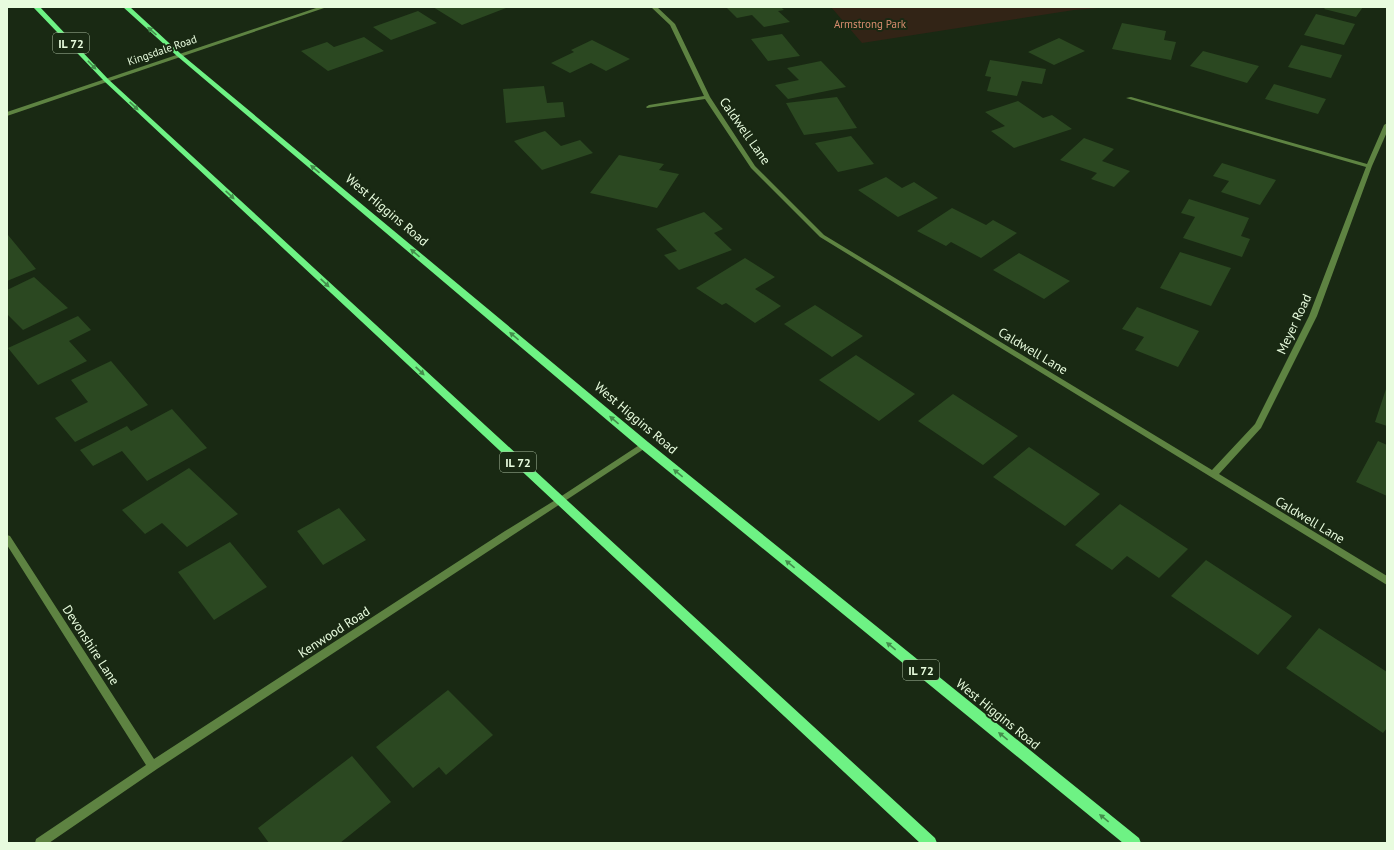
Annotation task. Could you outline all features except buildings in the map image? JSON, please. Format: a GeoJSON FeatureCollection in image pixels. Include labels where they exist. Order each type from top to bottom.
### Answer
{"type":"FeatureCollection","features":[{"type":"Feature","properties":{"kind":"main road","name":"IL 72"},"geometry":{"type":"LineString","coordinates":[[36,7],[106,80],[930,843]]}},
{"type":"Feature","properties":{"kind":"main road","name":"West Higgins Road"},"geometry":{"type":"LineString","coordinates":[[126,7],[178,55],[644,445],[1134,843]]}},
{"type":"Feature","properties":{"kind":"street","name":"Kingsdale Road"},"geometry":{"type":"LineString","coordinates":[[7,114],[178,55],[324,7]]}},
{"type":"Feature","properties":{"kind":"street","name":"Caldwell Lane"},"geometry":{"type":"LineString","coordinates":[[654,7],[672,24],[707,97],[753,167],[822,236],[1387,581]]}},
{"type":"Feature","properties":{"kind":"street","name":"Caldwell Lane"},"geometry":{"type":"LineString","coordinates":[[649,107],[707,97]]}},
{"type":"Feature","properties":{"kind":"street"},"geometry":{"type":"LineString","coordinates":[[1129,98],[1369,166]]}},
{"type":"Feature","properties":{"kind":"street","name":"Meyer Road"},"geometry":{"type":"LineString","coordinates":[[1213,475],[1258,426],[1313,316],[1369,166],[1387,125]]}},
{"type":"Feature","properties":{"kind":"street","name":"Kenwood Road"},"geometry":{"type":"LineString","coordinates":[[40,843],[153,766],[644,445]]}},
{"type":"Feature","properties":{"kind":"street","name":"Devonshire Lane"},"geometry":{"type":"LineString","coordinates":[[7,538],[153,766]]}},
{"type":"Feature","properties":{"kind":"green space","name":"Armstrong Park"},"geometry":{"type":"Polygon","coordinates":[[[831,7],[1111,7],[1074,10],[862,43],[831,7]]]}}]}
